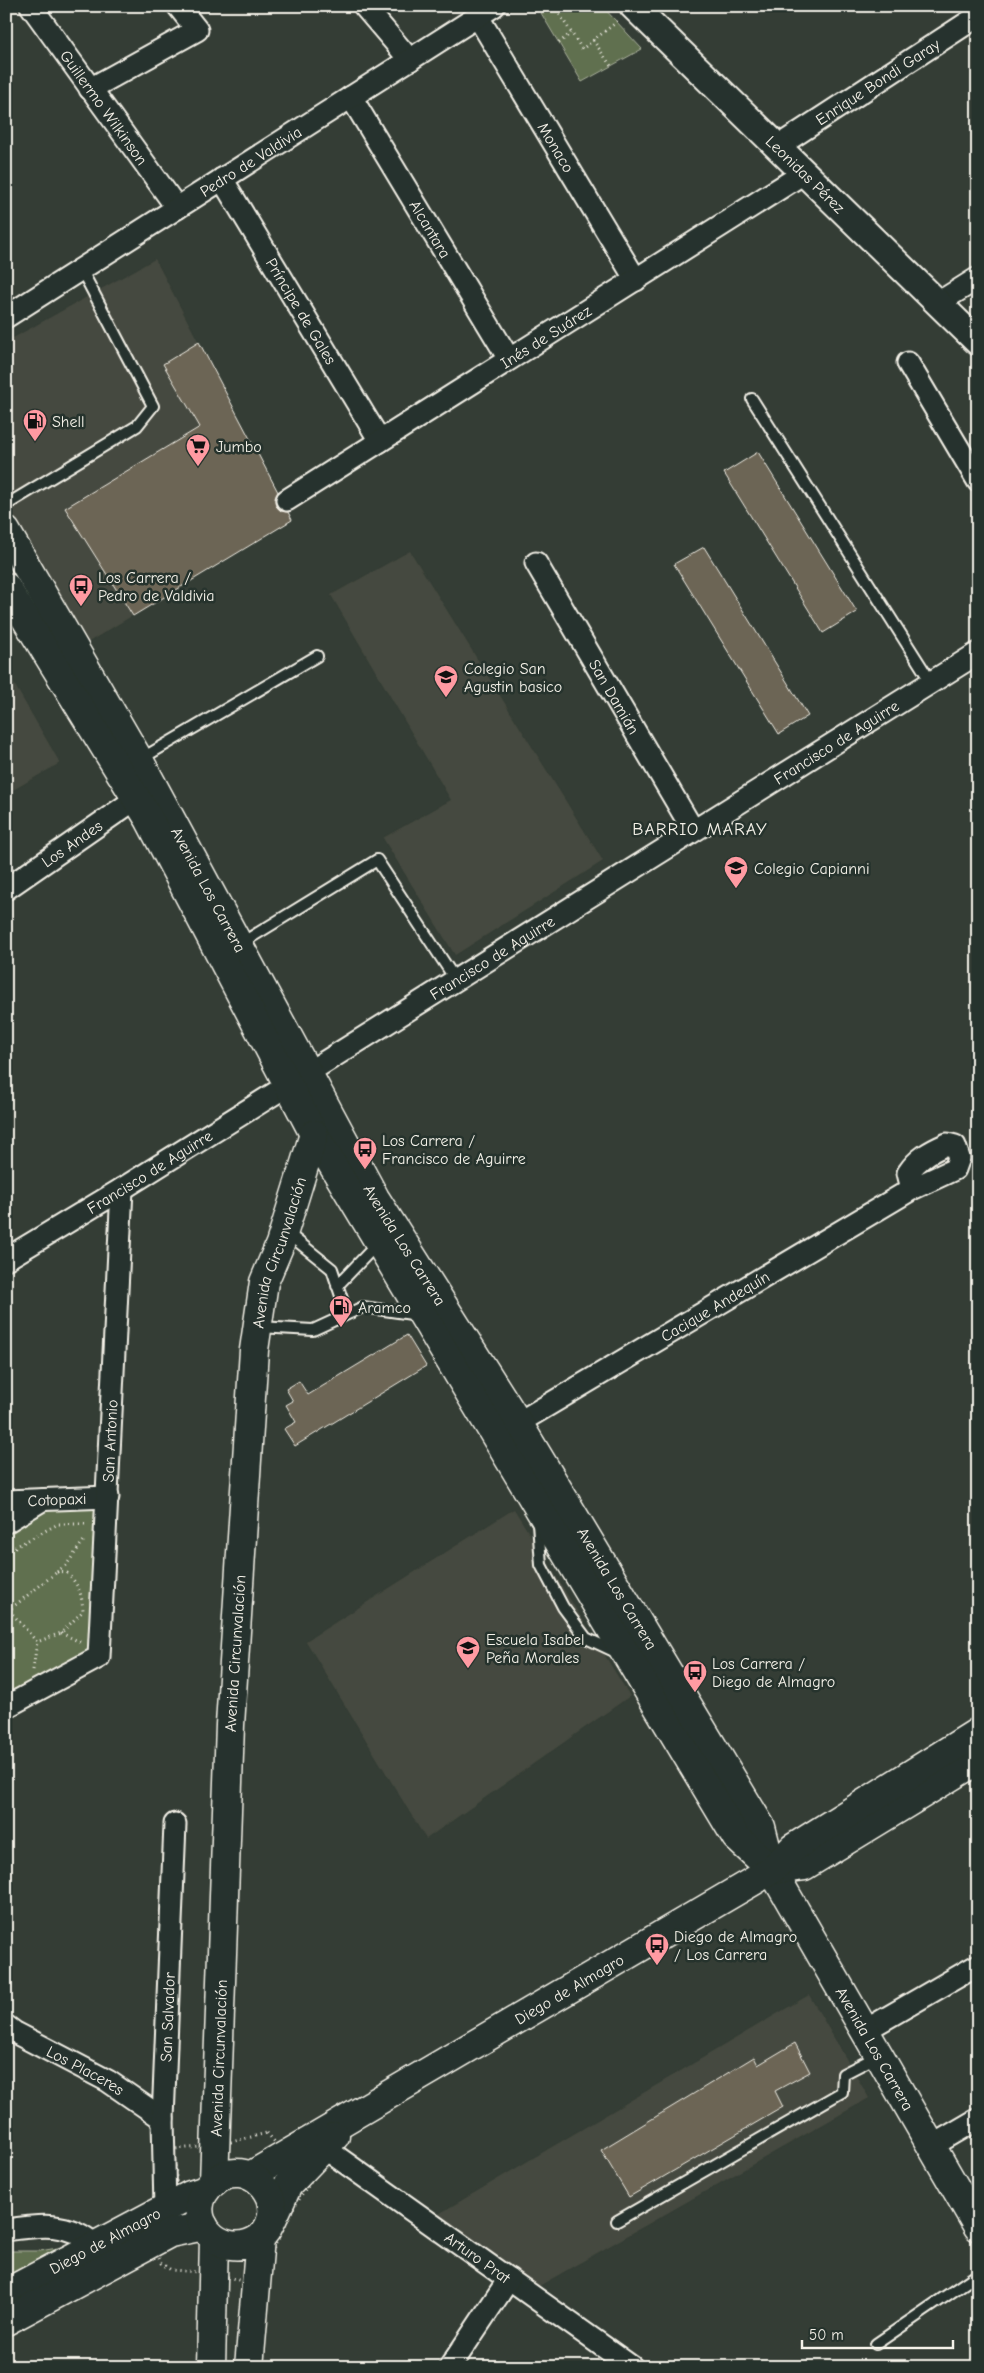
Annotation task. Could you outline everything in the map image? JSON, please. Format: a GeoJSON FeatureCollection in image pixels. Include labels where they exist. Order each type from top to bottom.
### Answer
{"type":"FeatureCollection","features":[{"type":"Feature","properties":{"kind":"main road","name":"Avenida Los Carrera"},"geometry":{"type":"LineString","coordinates":[[6,531],[139,760],[239,945],[298,1078],[314,1134],[736,1837],[772,1870]]}},
{"type":"Feature","properties":{"kind":"main road","name":"Avenida Los Carrera"},"geometry":{"type":"LineString","coordinates":[[6,587],[137,798],[298,1078],[518,1423],[761,1827],[772,1870],[930,2147],[978,2227]]}},
{"type":"Feature","properties":{"kind":"main road","name":"Avenida Circunvalación"},"geometry":{"type":"LineString","coordinates":[[211,2367],[214,2273],[209,2233],[200,2208],[210,2186],[215,2146],[230,1725],[254,1350],[264,1282],[284,1231],[314,1134]]}},
{"type":"Feature","properties":{"kind":"main road","name":"Diego de Almagro"},"geometry":{"type":"LineString","coordinates":[[250,2176],[305,2155],[366,2108],[772,1870],[793,1848],[978,1732]]}},
{"type":"Feature","properties":{"kind":"main road","name":"Diego de Almagro"},"geometry":{"type":"LineString","coordinates":[[772,1870],[804,1866],[978,1760]]}},
{"type":"Feature","properties":{"kind":"main road","name":"Diego de Almagro"},"geometry":{"type":"LineString","coordinates":[[266,2231],[305,2155],[366,2108]]}},
{"type":"Feature","properties":{"kind":"main road"},"geometry":{"type":"LineString","coordinates":[[210,2186],[231,2174],[250,2176],[258,2181],[270,2195],[273,2204],[256,2285],[250,2367]]}},
{"type":"Feature","properties":{"kind":"main road","name":"Diego de Almagro"},"geometry":{"type":"LineString","coordinates":[[6,2321],[158,2215],[190,2195],[210,2186]]}},
{"type":"Feature","properties":{"kind":"main road","name":"Diego de Almagro"},"geometry":{"type":"LineString","coordinates":[[158,2215],[170,2232],[209,2233]]}},
{"type":"Feature","properties":{"kind":"main road","name":"Diego de Almagro"},"geometry":{"type":"LineString","coordinates":[[6,2293],[95,2245],[158,2215]]}},
{"type":"Feature","properties":{"kind":"main road"},"geometry":{"type":"LineString","coordinates":[[209,2233],[232,2247],[252,2244],[266,2231]]}},
{"type":"Feature","properties":{"kind":"street","name":"Guillermo Wilkinson"},"geometry":{"type":"LineString","coordinates":[[31,6],[177,208]]}},
{"type":"Feature","properties":{"kind":"street"},"geometry":{"type":"LineString","coordinates":[[90,89],[197,30],[178,6]]}},
{"type":"Feature","properties":{"kind":"street"},"geometry":{"type":"LineString","coordinates":[[364,6],[410,60]]}},
{"type":"Feature","properties":{"kind":"street","name":"Leonidas Pérez"},"geometry":{"type":"LineString","coordinates":[[634,7],[978,342]]}},
{"type":"Feature","properties":{"kind":"street","name":"Pedro de Valdivia"},"geometry":{"type":"LineString","coordinates":[[6,317],[486,11]]}},
{"type":"Feature","properties":{"kind":"street","name":"Monaco"},"geometry":{"type":"LineString","coordinates":[[486,11],[636,280]]}},
{"type":"Feature","properties":{"kind":"street","name":"Enrique Bondi Garay"},"geometry":{"type":"LineString","coordinates":[[777,147],[978,16]]}},
{"type":"Feature","properties":{"kind":"street","name":"Alcantara"},"geometry":{"type":"LineString","coordinates":[[351,97],[509,360]]}},
{"type":"Feature","properties":{"kind":"street","name":"Inés de Suárez"},"geometry":{"type":"LineString","coordinates":[[287,500],[804,173]]}},
{"type":"Feature","properties":{"kind":"street","name":"Príncipe de Gales"},"geometry":{"type":"LineString","coordinates":[[222,179],[380,441]]}},
{"type":"Feature","properties":{"kind":"street"},"geometry":{"type":"LineString","coordinates":[[938,303],[978,278]]}},
{"type":"Feature","properties":{"kind":"street"},"geometry":{"type":"LineString","coordinates":[[908,364],[978,481]]}},
{"type":"Feature","properties":{"kind":"street","name":"San Damián"},"geometry":{"type":"LineString","coordinates":[[536,563],[693,830]]}},
{"type":"Feature","properties":{"kind":"street","name":"Francisco de Aguirre"},"geometry":{"type":"LineString","coordinates":[[6,1259],[122,1189],[455,979],[615,882],[693,830],[978,653]]}},
{"type":"Feature","properties":{"kind":"street","name":"Los Andes"},"geometry":{"type":"LineString","coordinates":[[6,889],[137,798]]}},
{"type":"Feature","properties":{"kind":"street","name":"San Antonio"},"geometry":{"type":"LineString","coordinates":[[6,1707],[99,1657],[122,1189]]}},
{"type":"Feature","properties":{"kind":"street","name":"Cacique Andequín"},"geometry":{"type":"LineString","coordinates":[[518,1423],[912,1189]]}},
{"type":"Feature","properties":{"kind":"street","name":"Cotopaxi"},"geometry":{"type":"LineString","coordinates":[[6,1501],[108,1497]]}},
{"type":"Feature","properties":{"kind":"street"},"geometry":{"type":"LineString","coordinates":[[6,1522],[43,1499]]}},
{"type":"Feature","properties":{"kind":"street","name":"San Salvador"},"geometry":{"type":"LineString","coordinates":[[158,2215],[175,1824]]}},
{"type":"Feature","properties":{"kind":"street"},"geometry":{"type":"LineString","coordinates":[[864,2031],[978,1965]]}},
{"type":"Feature","properties":{"kind":"street","name":"Los Placeres"},"geometry":{"type":"LineString","coordinates":[[6,2026],[108,2081],[163,2119]]}},
{"type":"Feature","properties":{"kind":"street"},"geometry":{"type":"LineString","coordinates":[[930,2147],[978,2118]]}},
{"type":"Feature","properties":{"kind":"street","name":"Arturo Prat"},"geometry":{"type":"LineString","coordinates":[[305,2155],[509,2279],[632,2367]]}},
{"type":"Feature","properties":{"kind":"street"},"geometry":{"type":"LineString","coordinates":[[6,2230],[46,2224],[58,2225],[80,2233],[95,2245]]}},
{"type":"Feature","properties":{"kind":"street"},"geometry":{"type":"LineString","coordinates":[[450,2367],[509,2279]]}},
{"type":"Feature","properties":{"kind":"lane"},"geometry":{"type":"LineString","coordinates":[[6,505],[137,426],[154,406],[81,270]]}},
{"type":"Feature","properties":{"kind":"lane"},"geometry":{"type":"LineString","coordinates":[[752,399],[931,682]]}},
{"type":"Feature","properties":{"kind":"lane"},"geometry":{"type":"LineString","coordinates":[[139,760],[317,656]]}},
{"type":"Feature","properties":{"kind":"lane"},"geometry":{"type":"LineString","coordinates":[[239,945],[377,860],[455,979]]}},
{"type":"Feature","properties":{"kind":"lane"},"geometry":{"type":"LineString","coordinates":[[284,1231],[332,1269],[347,1314]]}},
{"type":"Feature","properties":{"kind":"lane"},"geometry":{"type":"LineString","coordinates":[[337,1286],[379,1242]]}},
{"type":"Feature","properties":{"kind":"lane"},"geometry":{"type":"LineString","coordinates":[[258,1327],[313,1330],[363,1307],[423,1316]]}},
{"type":"Feature","properties":{"kind":"lane"},"geometry":{"type":"LineString","coordinates":[[617,2221],[842,2092],[843,2074],[878,2056]]}},
{"type":"Feature","properties":{"kind":"lane"},"geometry":{"type":"LineString","coordinates":[[876,2344],[978,2274]]}},
{"type":"Feature","properties":{"kind":"path"},"geometry":{"type":"LineString","coordinates":[[554,6],[582,49],[634,7]]}},
{"type":"Feature","properties":{"kind":"path"},"geometry":{"type":"LineString","coordinates":[[559,43],[571,33]]}},
{"type":"Feature","properties":{"kind":"path"},"geometry":{"type":"LineString","coordinates":[[592,40],[611,66]]}},
{"type":"Feature","properties":{"kind":"path"},"geometry":{"type":"LineString","coordinates":[[6,1552],[58,1524],[87,1524]]}},
{"type":"Feature","properties":{"kind":"path"},"geometry":{"type":"LineString","coordinates":[[9,1610],[57,1572],[87,1538]]}},
{"type":"Feature","properties":{"kind":"path"},"geometry":{"type":"LineString","coordinates":[[37,1642],[61,1633],[83,1611],[82,1596],[77,1583],[67,1573],[57,1572]]}},
{"type":"Feature","properties":{"kind":"path"},"geometry":{"type":"LineString","coordinates":[[6,1606],[37,1642]]}},
{"type":"Feature","properties":{"kind":"path"},"geometry":{"type":"LineString","coordinates":[[61,1633],[86,1647]]}},
{"type":"Feature","properties":{"kind":"path"},"geometry":{"type":"LineString","coordinates":[[31,1678],[37,1642]]}},
{"type":"Feature","properties":{"kind":"path"},"geometry":{"type":"LineString","coordinates":[[267,2133],[305,2155],[316,2174],[292,2210],[256,2285],[214,2273],[171,2270],[161,2264],[158,2215],[177,2189],[174,2149],[215,2146],[267,2133]]}},
{"type":"Feature","properties":{"kind":"shaded area"},"geometry":{"type":"Polygon","coordinates":[[[155,259],[292,520],[85,644],[6,506],[6,342],[155,259]]]}},
{"type":"Feature","properties":{"kind":"shaded area","name":"Colegio San Agustin basico"},"geometry":{"type":"Polygon","coordinates":[[[410,551],[603,861],[455,955],[383,838],[451,800],[331,595],[410,551]]]}},
{"type":"Feature","properties":{"kind":"shaded area"},"geometry":{"type":"Polygon","coordinates":[[[6,670],[60,763],[6,794],[6,670]]]}},
{"type":"Feature","properties":{"kind":"shaded area","name":"Escuela Isabel Peña Morales"},"geometry":{"type":"Polygon","coordinates":[[[514,1509],[630,1696],[426,1839],[306,1641],[514,1509]]]}},
{"type":"Feature","properties":{"kind":"shaded area"},"geometry":{"type":"Polygon","coordinates":[[[809,1995],[869,2098],[539,2286],[437,2215],[809,1995]]]}},
{"type":"Feature","properties":{"kind":"green space"},"geometry":{"type":"Polygon","coordinates":[[[552,6],[602,6],[642,49],[582,82],[541,13],[552,6]]]}},
{"type":"Feature","properties":{"kind":"green space"},"geometry":{"type":"Polygon","coordinates":[[[45,1503],[103,1505],[91,1652],[6,1700],[6,1529],[45,1503]]]}},
{"type":"Feature","properties":{"kind":"green space"},"geometry":{"type":"Polygon","coordinates":[[[69,2246],[6,2280],[6,2251],[40,2251],[69,2246]]]}},
{"type":"Feature","properties":{"kind":"building","name":"Jumbo"},"geometry":{"type":"Polygon","coordinates":[[[199,342],[278,492],[275,500],[276,506],[281,511],[288,512],[292,520],[133,616],[65,508],[200,427],[163,364],[199,342]]]}},
{"type":"Feature","properties":{"kind":"building"},"geometry":{"type":"Polygon","coordinates":[[[758,452],[857,612],[823,633],[724,473],[758,452]]]}},
{"type":"Feature","properties":{"kind":"building"},"geometry":{"type":"Polygon","coordinates":[[[704,547],[808,716],[779,734],[674,564],[704,547]]]}},
{"type":"Feature","properties":{"kind":"building"},"geometry":{"type":"Polygon","coordinates":[[[407,1335],[426,1366],[295,1446],[284,1429],[296,1422],[286,1405],[293,1401],[286,1389],[299,1381],[308,1395],[407,1335]]]}},
{"type":"Feature","properties":{"kind":"building"},"geometry":{"type":"Polygon","coordinates":[[[795,2043],[810,2072],[775,2091],[783,2107],[629,2197],[601,2150],[754,2057],[758,2065],[795,2043]]]}},
{"type":"Feature","properties":{"kind":"place","name":"Shell"},"geometry":{"type":"Point","coordinates":[35,442]}},
{"type":"Feature","properties":{"kind":"place","name":"Jumbo"},"geometry":{"type":"Point","coordinates":[198,467]}},
{"type":"Feature","properties":{"kind":"place","name":"Los Carrera / Pedro de Valdivia"},"geometry":{"type":"Point","coordinates":[81,607]}},
{"type":"Feature","properties":{"kind":"place","name":"Colegio San Agustin basico"},"geometry":{"type":"Point","coordinates":[446,698]}},
{"type":"Feature","properties":{"kind":"place","name":"Colegio Capianni"},"geometry":{"type":"Point","coordinates":[736,889]}},
{"type":"Feature","properties":{"kind":"place","name":"Los Carrera / Francisco de Aguirre"},"geometry":{"type":"Point","coordinates":[365,1170]}},
{"type":"Feature","properties":{"kind":"place","name":"Aramco"},"geometry":{"type":"Point","coordinates":[341,1328]}},
{"type":"Feature","properties":{"kind":"place","name":"Escuela Isabel Peña Morales"},"geometry":{"type":"Point","coordinates":[468,1669]}},
{"type":"Feature","properties":{"kind":"place","name":"Los Carrera / Diego de Almagro"},"geometry":{"type":"Point","coordinates":[695,1693]}},
{"type":"Feature","properties":{"kind":"place","name":"Diego de Almagro / Los Carrera"},"geometry":{"type":"Point","coordinates":[657,1966]}},
{"type":"Feature","properties":{"kind":"district","name":"BARRIO MARAY"},"geometry":{"type":"Point","coordinates":[700,829]}}]}
